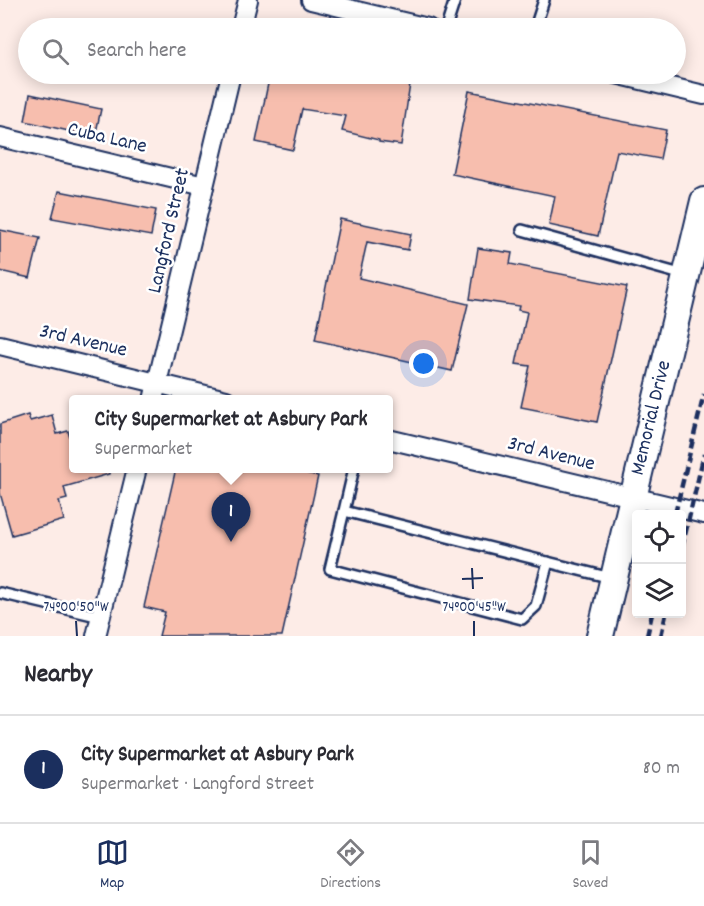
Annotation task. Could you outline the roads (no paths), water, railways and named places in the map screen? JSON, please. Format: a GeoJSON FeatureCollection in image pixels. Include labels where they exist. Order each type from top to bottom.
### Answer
{"type":"FeatureCollection","features":[{"type":"Feature","properties":{"kind":"street"},"geometry":{"type":"LineString","coordinates":[[244,18],[248,0]]}},
{"type":"Feature","properties":{"kind":"street"},"geometry":{"type":"LineString","coordinates":[[310,0],[386,18]]}},
{"type":"Feature","properties":{"kind":"street","name":"Langford Street"},"geometry":{"type":"LineString","coordinates":[[155,391],[229,84]]}},
{"type":"Feature","properties":{"kind":"street"},"geometry":{"type":"LineString","coordinates":[[658,84],[704,95]]}},
{"type":"Feature","properties":{"kind":"street","name":"Cuba Lane"},"geometry":{"type":"LineString","coordinates":[[0,137],[204,186]]}},
{"type":"Feature","properties":{"kind":"street","name":"Memorial Drive"},"geometry":{"type":"LineString","coordinates":[[600,636],[704,201]]}},
{"type":"Feature","properties":{"kind":"street","name":"3rd Avenue"},"geometry":{"type":"LineString","coordinates":[[0,345],[155,391],[190,395]]}},
{"type":"Feature","properties":{"kind":"street","name":"3rd Avenue"},"geometry":{"type":"LineString","coordinates":[[393,440],[704,514]]}},
{"type":"Feature","properties":{"kind":"street"},"geometry":{"type":"LineString","coordinates":[[96,636],[135,473]]}},
{"type":"Feature","properties":{"kind":"lane"},"geometry":{"type":"LineString","coordinates":[[449,18],[455,0]]}},
{"type":"Feature","properties":{"kind":"lane"},"geometry":{"type":"LineString","coordinates":[[538,18],[544,0]]}},
{"type":"Feature","properties":{"kind":"lane"},"geometry":{"type":"LineString","coordinates":[[522,230],[686,275]]}},
{"type":"Feature","properties":{"kind":"lane"},"geometry":{"type":"LineString","coordinates":[[353,473],[330,569],[522,619],[536,606],[548,562]]}},
{"type":"Feature","properties":{"kind":"lane"},"geometry":{"type":"LineString","coordinates":[[344,511],[614,578]]}},
{"type":"Feature","properties":{"kind":"lane"},"geometry":{"type":"LineString","coordinates":[[0,593],[101,617]]}},
{"type":"Feature","properties":{"kind":"railway"},"geometry":{"type":"LineString","coordinates":[[676,510],[704,394]]}},
{"type":"Feature","properties":{"kind":"railway"},"geometry":{"type":"LineString","coordinates":[[686,531],[704,454]]}},
{"type":"Feature","properties":{"kind":"railway"},"geometry":{"type":"LineString","coordinates":[[647,636],[651,618]]}},
{"type":"Feature","properties":{"kind":"railway"},"geometry":{"type":"LineString","coordinates":[[661,636],[665,618]]}},
{"type":"Feature","properties":{"kind":"place","name":"City Supermarket at Asbury Park"},"geometry":{"type":"Point","coordinates":[231,542]}}]}
